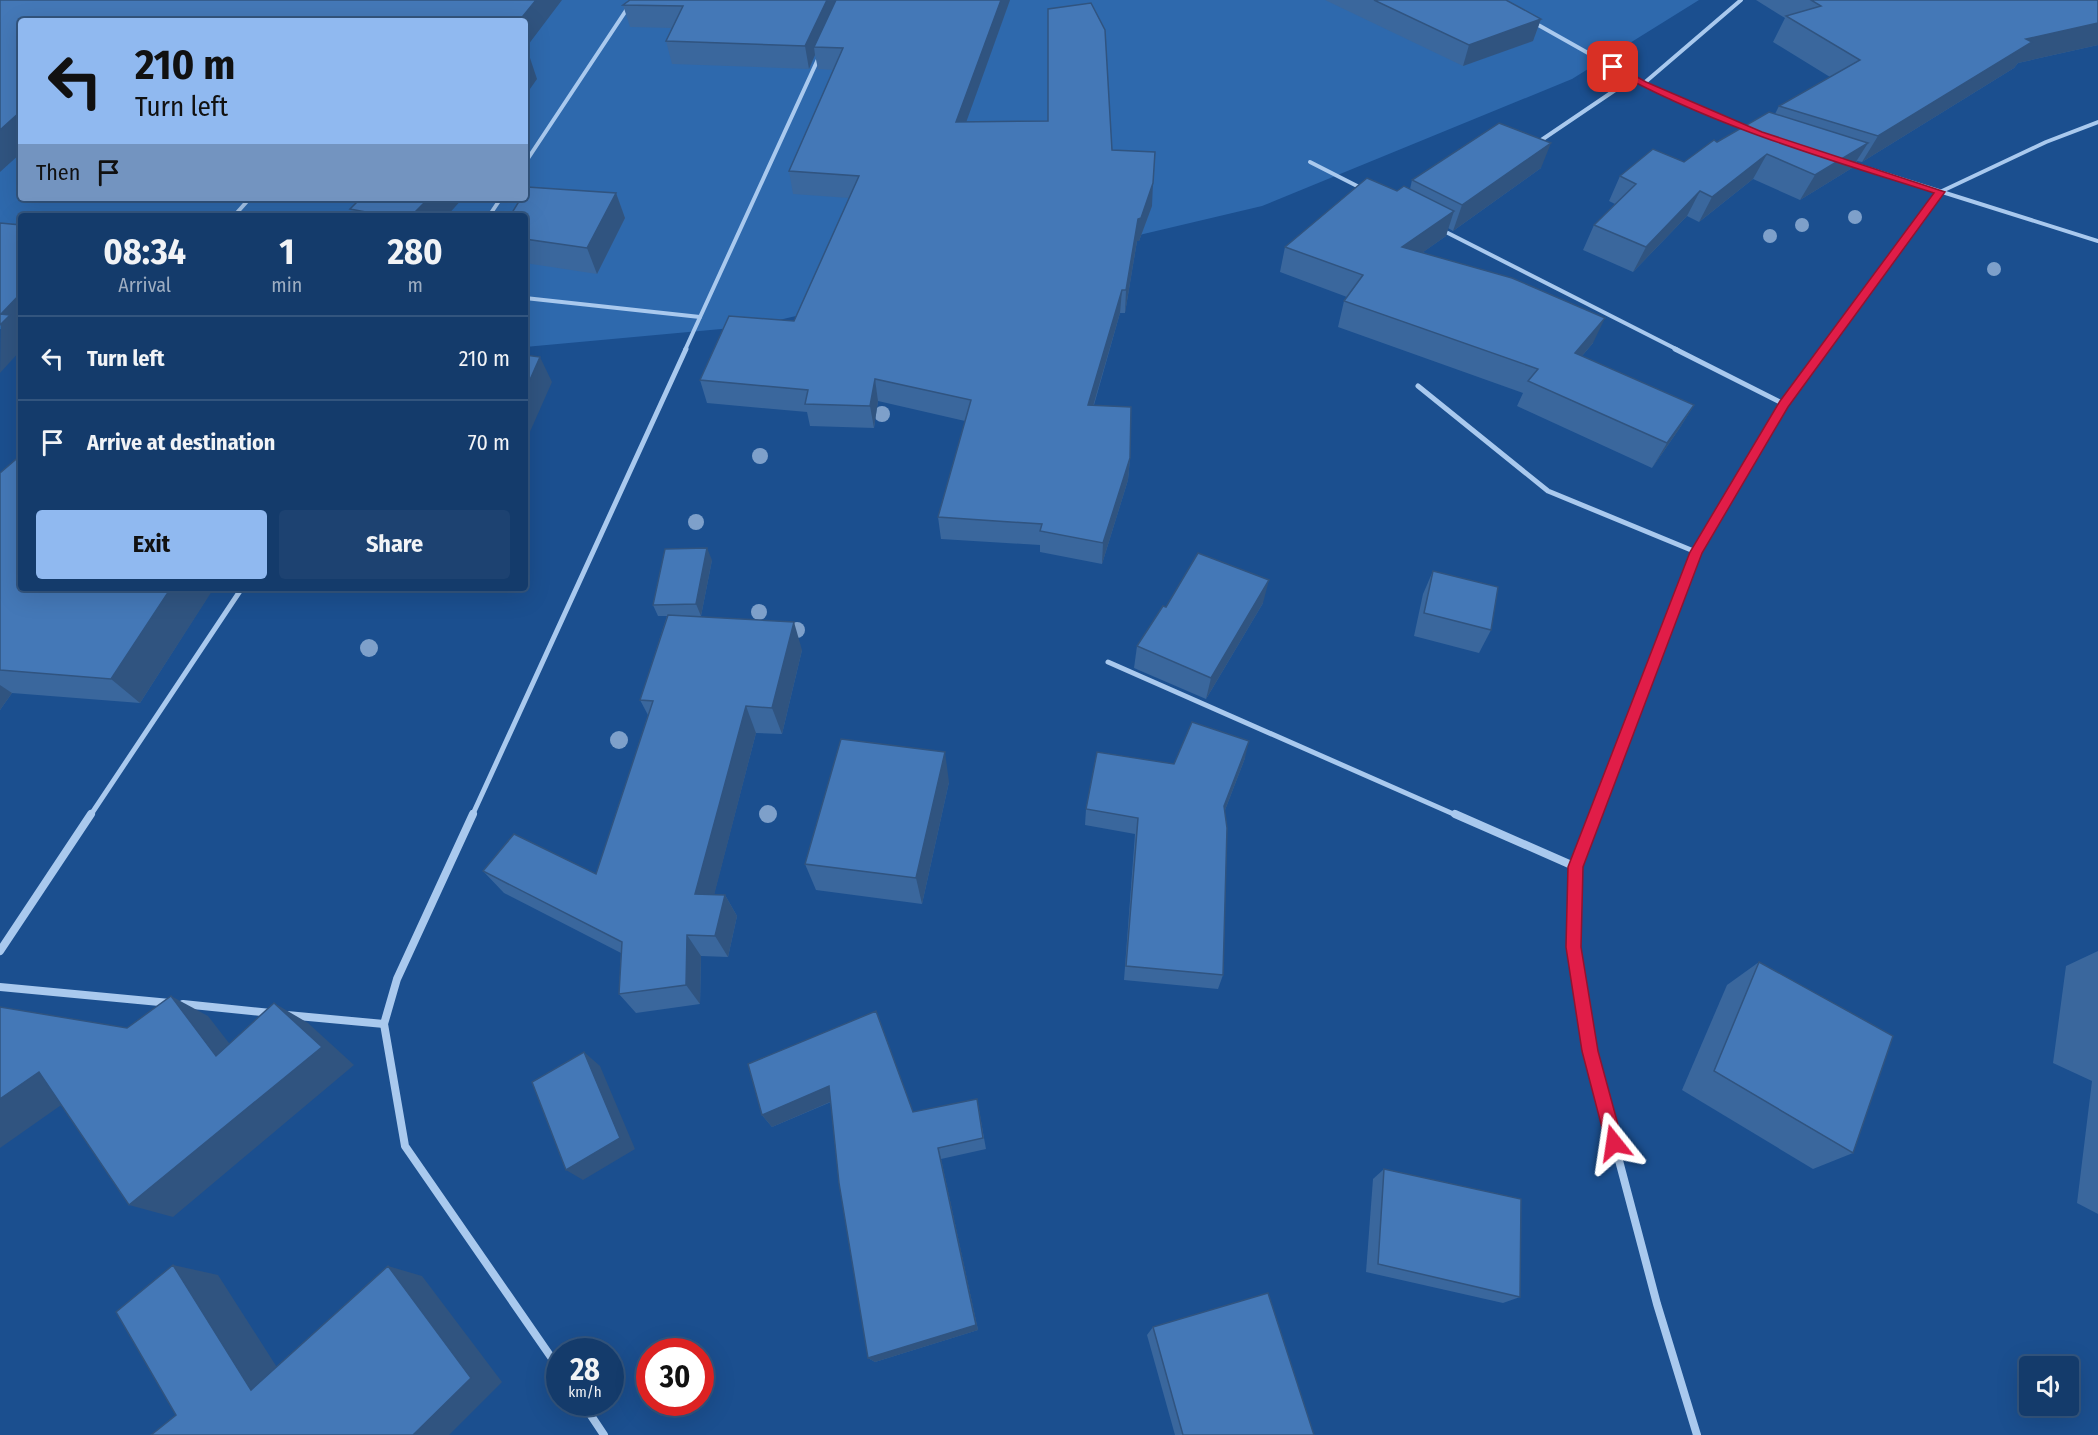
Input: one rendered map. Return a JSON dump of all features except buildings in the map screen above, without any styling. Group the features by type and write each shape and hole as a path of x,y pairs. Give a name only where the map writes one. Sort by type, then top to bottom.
{"street":[{"path":"528,158 633,0"},
{"path":"1643,84 1741,0"},
{"path":"1523,17 1643,84 1759,134"},
{"path":"546,1350 405,1146 384,1024 397,979 821,53"},
{"path":"1537,143 1634,78"},
{"path":"1697,1435 1656,1304 1590,1051 1574,947 1576,867 1696,552 1784,404 1940,192 2046,142 2098,122"},
{"path":"1838,160 2098,241"},
{"path":"1310,162 1374,195"},
{"path":"237,213 247,201"},
{"path":"1437,227 1784,404"},
{"path":"528,298 700,317"},
{"path":"1418,386 1548,491 1696,552"},
{"path":"0,951 240,591"},
{"path":"1108,662 1576,867"},
{"path":"0,987 384,1024"},
{"path":"591,1416 604,1435"}],"shaded area":[{"path":"0,0 1699,0 1572,79 1262,206 754,326 528,347 528,213 18,213 18,332 0,329 0,59 18,41 18,201 528,201 528,18 18,18"}],"route":[{"path":"1613,67 1643,84 1759,134 1940,192 1784,404 1696,552 1576,867 1574,947 1590,1051 1614,1143"}]}
